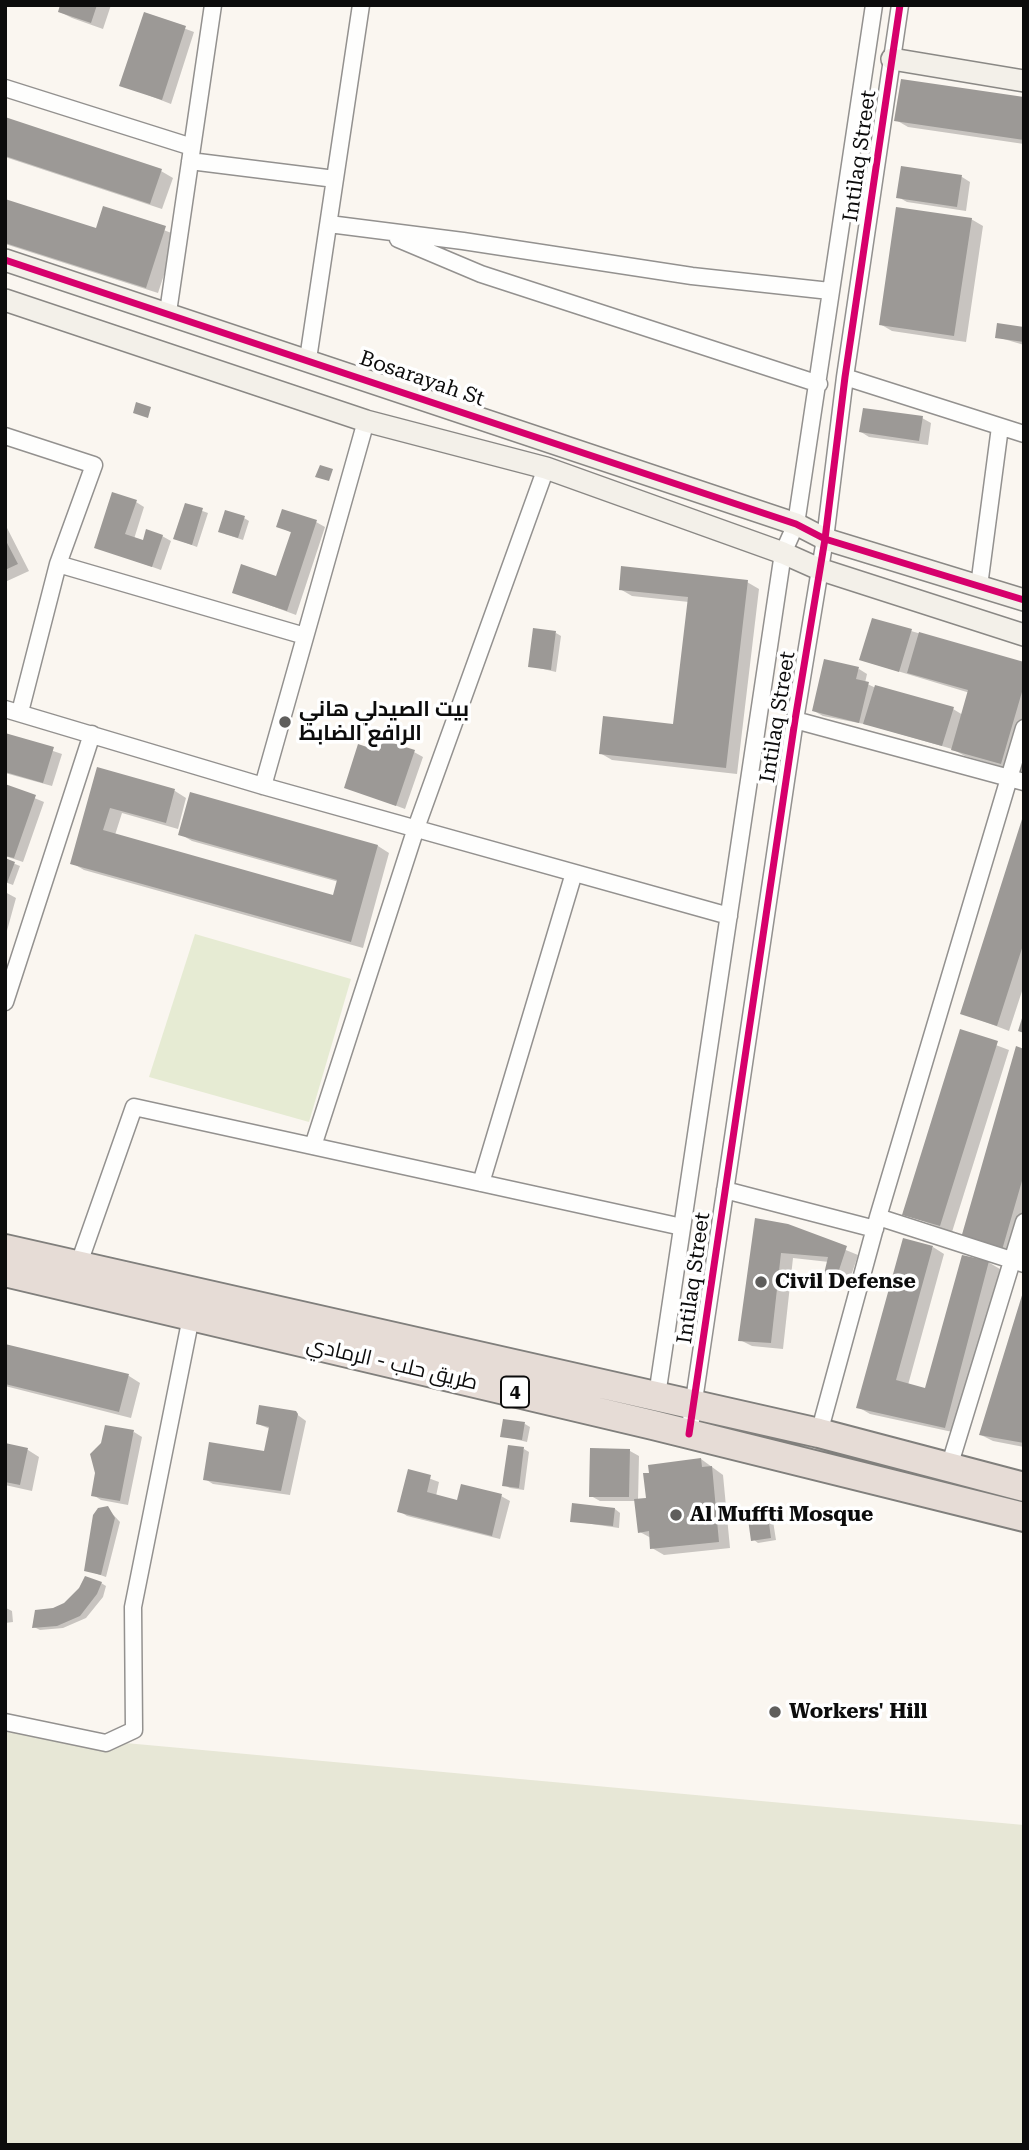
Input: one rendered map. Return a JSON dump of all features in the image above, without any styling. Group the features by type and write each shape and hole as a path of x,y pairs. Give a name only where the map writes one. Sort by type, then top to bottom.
{"highway":[{"name":"طريق حلب - الرمادي","path":"5,1249 691,1420 1024,1517"},
{"name":"طريق حلب - الرمادي","path":"5,1272 191,1317 655,1411"},
{"name":"طريق حلب - الرمادي","path":"691,1420 819,1433 1024,1488"}],"street":[{"path":"168,312 213,5"},
{"path":"309,359 361,5"},
{"name":"Intilaq Street","path":"655,1411 783,553 796,524 874,5"},
{"name":"Intilaq Street","path":"691,1420 794,720 825,539 845,377 900,5"},
{"path":"892,59 1024,81"},
{"path":"5,89 191,154 335,179"},
{"path":"328,224 477,243 692,276 830,291"},
{"path":"384,233 481,274 819,384"},
{"name":"Bosarayah St","path":"5,260 309,359 796,524 825,539 1024,600"},
{"path":"5,300 366,421 546,468 783,553 819,569 1024,635"},
{"path":"845,377 1024,435"},
{"path":"263,786 366,421"},
{"path":"979,586 1000,427"},
{"path":"5,436 94,465 58,564 12,710 263,786 729,916"},
{"path":"313,1146 415,828 546,468"},
{"path":"58,564 305,636"},
{"path":"794,720 1016,780"},
{"path":"819,1433 876,1223 1016,780 1024,728"},
{"path":"5,1002 92,734"},
{"path":"481,1182 574,873"},
{"path":"78,1266 134,1107 682,1227"},
{"path":"725,1190 876,1223 1018,1262"},
{"path":"949,1466 1018,1262 1024,1222"},
{"path":"5,1722 106,1743 134,1730 133,1607 191,1317"}],"green space":[{"path":"195,934 351,979 309,1122 149,1077"},
{"path":"5,1732 1024,1825 1024,2145 5,2145"}],"building":[{"path":"60,5 97,5 91,23 58,12"},
{"path":"144,12 186,26 162,100 119,86"},
{"path":"901,79 1024,97 1024,140 894,121"},
{"path":"5,117 162,169 150,204 5,156"},
{"path":"901,166 962,175 957,207 896,198"},
{"path":"5,199 96,228 103,206 166,226 146,288 5,243"},
{"path":"896,207 972,218 954,336 879,325"},
{"path":"997,323 1024,327 1024,342 995,338"},
{"path":"136,402 151,407 148,418 133,413"},
{"path":"863,408 923,416 919,441 859,432"},
{"path":"320,465 333,469 329,481 315,477"},
{"path":"112,492 137,500 125,534 143,540 146,529 163,535 152,567 94,548"},
{"path":"185,503 203,508 192,545 173,539"},
{"path":"282,509 317,520 287,611 232,593 241,564 276,576 291,532 276,527"},
{"path":"225,510 245,516 238,538 218,532"},
{"path":"5,539 18,564 5,570"},
{"path":"621,566 748,580 726,768 599,754 603,716 673,724 688,597 619,590"},
{"path":"872,618 912,629 899,672 859,660"},
{"path":"533,628 556,631 551,670 528,667"},
{"path":"919,632 1024,662 1024,685 1001,764 951,750 968,690 907,673"},
{"path":"824,659 859,667 856,679 869,682 859,723 812,711"},
{"path":"875,685 954,707 942,746 863,724"},
{"path":"5,733 54,747 43,783 5,772"},
{"path":"383,740 415,750 396,806 344,788 358,744 379,751"},
{"path":"97,767 175,789 166,823 110,808 103,830 333,895 337,880 178,835 190,792 378,845 351,942 70,864"},
{"path":"5,784 36,795 14,858 5,856"},
{"path":"1023,816 1024,942 997,1026 960,1014"},
{"path":"5,858 15,862 7,883 5,882"},
{"path":"1024,1015 1024,1033 1018,1031"},
{"path":"960,1029 998,1041 940,1226 902,1215"},
{"path":"1016,1046 1024,1049 1024,1174 1002,1250 961,1238"},
{"path":"755,1218 788,1224 847,1246 837,1276 824,1274 828,1257 781,1253 771,1343 738,1341"},
{"path":"903,1238 933,1246 896,1380 925,1388 962,1255 989,1261 945,1428 856,1408"},
{"path":"1024,1293 1024,1443 979,1435"},
{"path":"5,1344 129,1374 119,1412 5,1384"},
{"path":"259,1405 296,1411 298,1414 281,1491 203,1480 209,1442 264,1451 269,1427 256,1424"},
{"path":"503,1419 525,1422 522,1440 500,1437"},
{"path":"105,1425 134,1430 120,1501 91,1496 95,1473 90,1454 101,1443"},
{"path":"5,1443 28,1448 20,1485 5,1482"},
{"path":"508,1445 524,1447 519,1488 502,1486"},
{"path":"590,1448 630,1449 629,1497 589,1497"},
{"name":"Al Muffti Mosque","path":"701,1458 702,1467 712,1466 719,1542 650,1549 649,1531 638,1533 634,1499 646,1498 643,1473 649,1473 648,1465"},
{"path":"408,1469 431,1475 427,1492 457,1500 461,1484 502,1494 492,1536 397,1512"},
{"path":"572,1503 615,1508 613,1526 570,1522"},
{"path":"108,1506 115,1518 101,1575 84,1571 93,1515 98,1508"},
{"path":"768,1516 771,1538 751,1541 748,1519"},
{"path":"85,1576 102,1582 97,1594 80,1616 57,1626 32,1628 35,1610 53,1608 64,1603 79,1588"}],"cycle path":[{"path":"689,1434 795,720 825,539 845,377 900,5"},
{"path":"5,260 796,524 825,539 1024,600"}],"place":[{"name":"بيت الصيدلي هاني الرافع الضابط","path":"285,722"},
{"name":"Civil Defense","path":"761,1282"},
{"name":"Al Muffti Mosque","path":"676,1515"},
{"name":"Workers' Hill","path":"775,1712"}]}
